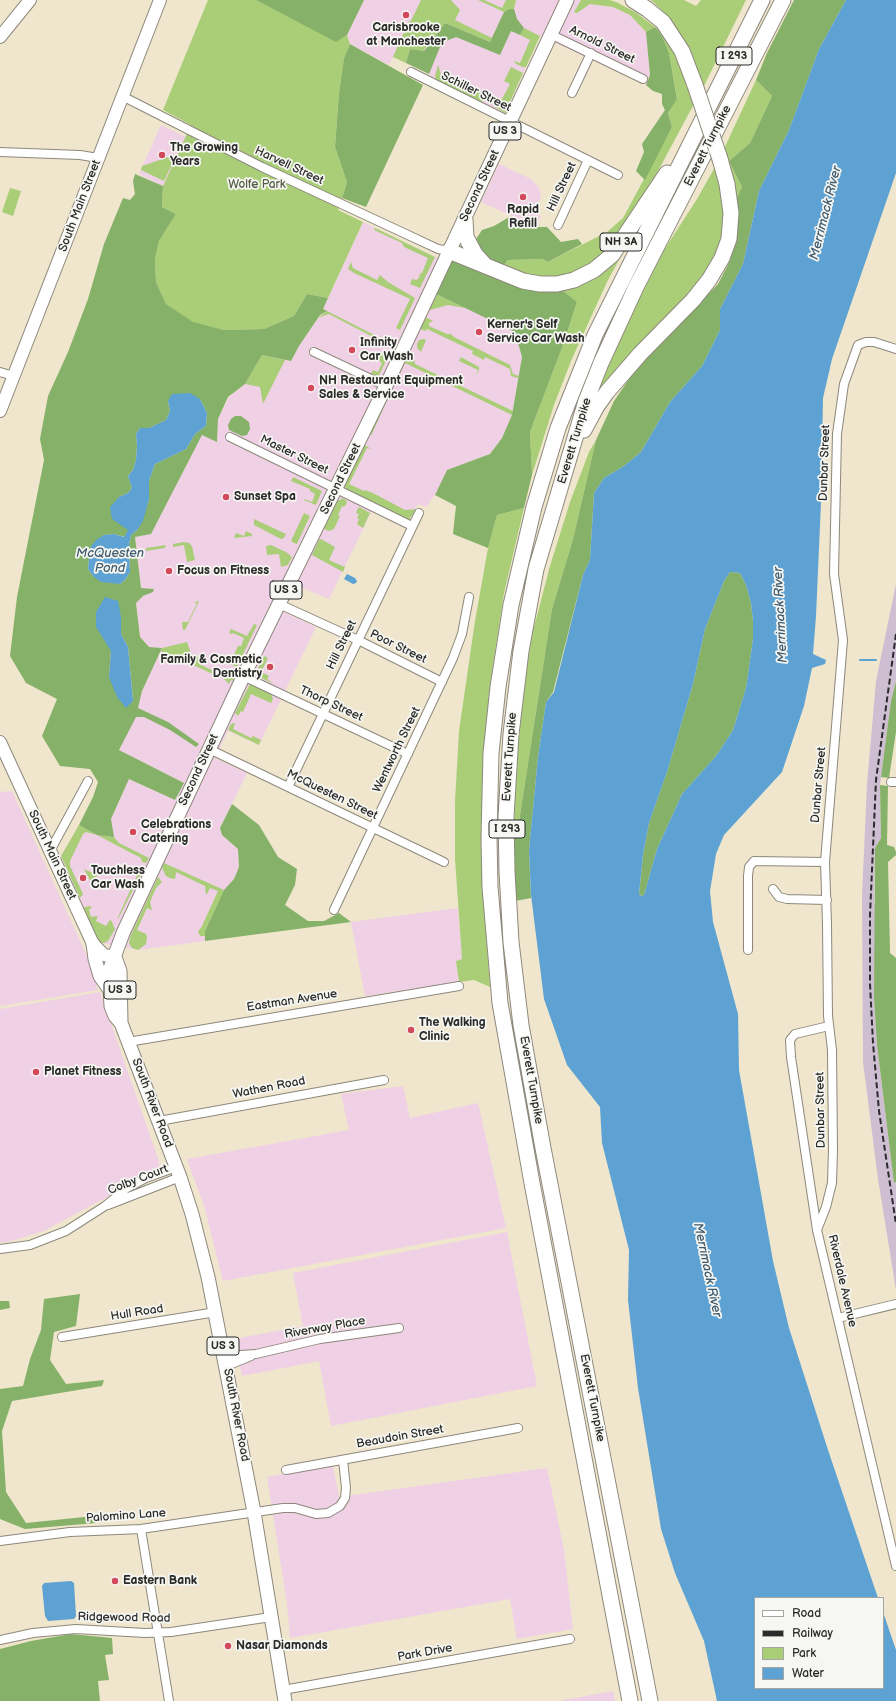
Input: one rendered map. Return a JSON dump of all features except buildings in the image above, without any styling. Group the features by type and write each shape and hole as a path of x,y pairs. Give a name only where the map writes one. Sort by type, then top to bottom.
{"highway":[{"path":"536,569 580,439 594,411 607,392 640,354 693,300 709,280 722,258 729,240 731,213 727,184 695,85 682,52 663,22 633,0"},
{"path":"737,50 758,0"},
{"name":"Everett Turnpike","path":"630,1701 532,1183 500,1003 490,887 490,780 494,720 505,640 522,556 543,475 558,428 596,335 762,0"},
{"name":"Everett Turnpike","path":"650,1701 543,1148 521,1025 511,942 507,859 508,775 521,651 536,569 586,401 601,363 643,273 783,0"},
{"name":"NH 3A","path":"484,265 523,281 540,284 557,284 574,280 594,270 612,255 633,226 707,112"},
{"path":"465,220 467,240 475,254 484,265"},
{"path":"449,251 484,265"}],"main road":[{"path":"0,36 30,0"},
{"name":"South Main Street","path":"0,411 160,0"},
{"name":"Second Street","path":"115,957 123,933 243,676 386,386 567,0"},
{"name":"South Main Street","path":"2,749 93,944 104,955 115,957"},
{"path":"93,944 95,959 100,976 109,989"},
{"name":"South River Road","path":"115,957 109,971 109,989 111,1006 115,1016 122,1023"},
{"name":"South River Road","path":"115,957 120,971 122,1023 178,1172 192,1214 216,1312 254,1512 284,1695"}],"street":[{"name":"Arnold Street","path":"550,34 643,79"},
{"path":"572,93 590,53"},
{"name":"Schiller Street","path":"411,72 618,174"},
{"name":"Harvell Street","path":"122,96 262,168 438,249 449,251"},
{"path":"0,152 80,155 98,158"},
{"name":"Hill Street","path":"558,225 588,160"},
{"name":"Dunbar Street","path":"817,1230 826,1207 833,1172 832,1050 829,1026 825,862 843,640 834,574 837,434 844,384 858,345 866,342 874,342 896,349"},
{"path":"314,352 386,386"},
{"path":"0,372 14,376"},
{"name":"Master Street","path":"230,437 412,526"},
{"name":"Hill Street","path":"288,787 318,727 322,713 419,513"},
{"name":"Wentworth Street","path":"334,910 442,682 459,642 469,597"},
{"name":"Poor Street","path":"279,604 358,640 442,682"},
{"name":"Thorp Street","path":"243,676 408,754"},
{"name":"McQuesten Street","path":"209,749 444,862"},
{"path":"50,851 88,782"},
{"path":"748,950 748,876 749,867 754,861 825,862"},
{"path":"773,889 779,897 787,899 827,900"},
{"name":"Eastman Avenue","path":"128,1042 459,986"},
{"name":"Riverdale Avenue","path":"829,1026 795,1034 790,1040 791,1057 817,1230 896,1566"},
{"name":"Wathen Road","path":"159,1121 384,1080"},
{"name":"Colby Court","path":"0,1249 30,1245 66,1231 105,1206 178,1172"},
{"path":"838,1318 896,1304"},
{"name":"Hull Road","path":"62,1337 216,1312"},
{"name":"Riverway Place","path":"226,1361 320,1339 400,1328"},
{"name":"Beaudoin Street","path":"286,1470 518,1428"},
{"name":"Palomino Lane","path":"0,1541 70,1532 141,1529 287,1507 318,1514 328,1513 335,1510 343,1502 346,1494 343,1460"},
{"path":"141,1529 169,1701"},
{"name":"Ridgewood Road","path":"0,1640 33,1633 76,1629 158,1633 271,1617"},
{"name":"Park Drive","path":"284,1695 570,1639"}],"shaded area":[{"path":"364,0 581,0 574,12 577,13 590,4 613,7 630,15 646,32 650,75 646,85 540,36 505,113 436,80 429,74 393,57 389,65 350,44 347,35"},
{"name":"The Growing Years","path":"161,125 186,137 163,186 139,174"},
{"path":"499,164 531,179 539,188 541,197 534,212 541,216 536,227 481,202"},
{"path":"363,222 435,257 452,261 436,294 516,332 522,357 512,415 502,438 490,454 447,470 435,495 426,507 418,504 409,520 375,504 329,599 296,585 284,612 316,627 259,745 228,731 215,758 247,773 220,828 222,835 238,849 239,867 234,879 224,890 205,931 205,941 138,950 100,943 82,909 80,898 61,856 79,825 97,835 111,819 129,779 175,800 180,781 119,750 135,717 142,691 162,648 149,647 140,637 136,603 143,596 153,592 153,589 141,589 135,537 151,534 202,435 217,441 218,419 229,397 245,384 262,355 291,361 299,346 320,315 326,311 323,309"},
{"path":"896,584 896,681 891,701 880,785 881,838 875,848 874,899 876,921 874,998 877,1045 894,1182 896,1183 896,1290 878,1179 863,1062 862,895 867,784 876,681"},
{"path":"12,791 86,954 98,990 0,1006 0,792"},
{"path":"458,908 462,959 456,961 459,982 365,996 351,922"},
{"path":"100,992 159,1161 159,1169 44,1231 0,1243 0,1009"},
{"path":"403,1086 410,1118 478,1103 506,1228 223,1281 205,1209 187,1159 349,1130 341,1094"},
{"path":"507,1232 537,1386 331,1426 319,1361 242,1376 234,1339 303,1326 293,1273"},
{"path":"333,1465 339,1497 547,1468 564,1550 573,1629 517,1639 510,1599 290,1638 287,1604 267,1477"},
{"path":"613,1691 615,1701 559,1701"}],"green space":[{"name":"Wolfe Park","path":"208,0 256,0 336,41 347,35 350,44 344,58 339,93 335,147 347,182 338,210 363,222 328,298 307,294 294,316 264,329 224,330 193,323 166,304 156,282 155,259 159,241 176,214 162,207 163,186 191,125 163,110"},
{"path":"256,0 364,0 347,35 336,42"},
{"path":"421,0 451,0 460,10 455,20 492,38 490,42 445,23 423,51 410,49 406,63 393,57 409,21 411,21"},
{"path":"478,0 484,0 502,8 506,0 516,0 514,9 509,9 504,12"},
{"path":"581,0 610,0 616,2 635,12 655,27 646,32 630,15 613,7 590,4 577,13 574,12"},
{"path":"651,0 684,0 696,6 701,0 746,0 703,88 679,33 664,12"},
{"path":"794,0 846,0 819,49 789,130 759,191 743,264 720,309 720,330 702,366 670,402 641,452 624,466 604,478 594,493 590,560 583,575 553,692 546,702 538,757 529,850 531,898 515,901 514,830 518,828 552,609 573,539 596,440 614,401 638,366 718,284 730,261 736,238 736,199 742,187 729,161 750,143 772,96 756,80 767,53"},
{"path":"509,9 514,9 517,19 524,28 520,35 511,31 500,55 456,37 446,41 440,47 429,74 406,63 410,49 424,51 445,23 490,42 504,12"},
{"path":"655,27 672,42 694,104 650,186 614,246 594,265 569,278 543,280 502,267 508,260 542,259 548,262 607,232 623,218 672,127 668,113 677,98 669,53"},
{"path":"655,27 662,37 669,53 677,99 668,113 672,127 645,180 636,171 644,152 642,144 665,110 662,104 662,94 653,91 646,85 650,75 646,32"},
{"path":"524,28 540,36 526,67 516,64 514,61 520,63 530,40 520,35"},
{"path":"350,44 423,85 366,207 342,198 347,182 335,147 339,93 344,58"},
{"path":"438,65 442,78 472,92 485,93 487,95 486,99 482,102 436,80 435,76"},
{"path":"511,67 523,73 505,113 495,107 494,104 497,97 502,99 510,84 504,81"},
{"path":"756,80 772,96 750,143 729,161 742,187 736,199 723,151"},
{"path":"177,154 164,181 141,170 142,166"},
{"path":"715,167 722,190 724,218 719,246 706,276 604,387 600,385 623,331 664,250 697,199"},
{"path":"135,174 163,186 162,207 176,214 159,241 155,259 156,282 166,304 193,322 224,330 264,329 294,316 307,294 328,298 323,309 327,311 320,315 299,346 291,361 262,355 245,384 228,397 218,419 217,442 202,435 151,534 135,537 141,588 154,589 153,592 143,596 136,603 140,637 149,647 162,648 142,691 138,708 168,722 199,744 196,747 170,730 144,717 136,717 119,750 184,783 175,800 129,779 111,819 114,837 97,835 79,825 93,797 98,782 90,769 60,766 42,736 57,699 26,683 10,656 17,597 44,460 40,439 48,396 68,352 88,299 104,244 123,198 130,200 135,194 133,181","holes":["200,399 207,413 206,426 195,434 186,449 155,464 149,481 149,499 137,530 131,535 129,544 130,572 125,580 120,584 93,576 88,569 90,548 104,535 114,534 125,537 129,530 119,497 128,493 132,488 128,476 133,470 136,460 136,434 140,428 149,428 166,420 170,411 168,401","121,617 121,634 128,647 133,700 109,677 111,651"]},
{"path":"10,188 21,191 13,216 2,212"},
{"path":"511,216 536,227 547,227 561,242 578,239 582,244 548,262 542,259 508,260 502,267 482,255 474,242 482,230 494,226"},
{"path":"375,228 435,257 420,288 410,284 412,279 418,279 419,274 422,273 428,258 404,247 402,243 374,230"},
{"path":"627,245 607,282 571,361 554,405 532,475 530,432 563,345 577,302 562,290"},
{"path":"452,261 521,287 562,290 577,302 563,345 530,432 532,475 524,508 497,515 488,548 453,534 456,506 435,495 447,470 490,454 502,438 512,415 522,357 515,332 436,294"},
{"path":"351,262 353,268 377,280 380,275 388,282 415,298 400,330 396,328 410,299 354,273 348,269"},
{"path":"436,294 465,308 448,305 430,310 429,309"},
{"path":"327,311 388,342 390,340 394,342 392,347 329,314 318,318"},
{"path":"424,316 433,321 429,323 429,326 447,334 451,334 454,337 510,365 513,374 519,376 518,378 511,376 510,369 485,357 484,360 472,354 473,351 427,329 425,331 418,328"},
{"path":"419,340 426,340 421,352 417,348 417,344"},
{"path":"382,352 389,355 378,377 371,373 373,370 378,372 382,363 378,360"},
{"path":"406,354 414,357 415,364 513,411 512,415 405,363 394,386 392,385"},
{"path":"262,355 285,360 263,404 260,387 245,384"},
{"path":"461,357 479,367 479,370 476,376 478,370 459,361"},
{"path":"387,395 389,396 371,436 370,432"},
{"path":"235,416 241,416 249,422 250,429 247,435 242,436 229,430 228,425 231,419"},
{"path":"596,440 573,539 552,609 518,828 514,830 516,770 524,684 533,631 550,566 570,502 589,452"},
{"path":"365,445 371,449 367,448 349,484 364,491 373,493 405,510 416,509 409,520 347,490 344,486"},
{"path":"293,477 322,491 316,505 304,500 312,502 315,494 310,491 310,489 291,481"},
{"path":"341,498 346,500 347,503 344,507 342,506 338,515 340,516 334,529 329,531 326,530 324,528 338,500 341,500"},
{"path":"359,507 370,513 363,528 357,524 359,514 356,513"},
{"path":"524,508 504,593 489,692 482,813 484,907 490,987 474,980 459,982 456,961 462,959 455,859 455,801 459,731 475,621 488,548 497,515"},
{"path":"304,513 310,516 297,544 291,541"},
{"path":"254,519 286,534 284,538 281,539 254,525"},
{"path":"246,531 252,534 252,536 234,538 236,533 244,536"},
{"path":"321,539 335,547 329,560 345,567 343,572 312,555 319,540"},
{"path":"184,542 189,543 192,546 195,560 187,562 184,545 173,547 173,544"},
{"path":"166,545 165,548 146,551 146,548"},
{"path":"271,545 286,552 292,557 288,565 281,567 279,554 267,555 266,546"},
{"path":"730,572 740,573 746,585 751,603 753,639 746,688 733,730 716,756 682,794 657,849 644,895 641,896 639,894 643,855 649,823 667,772 693,684 705,629 724,581"},
{"path":"199,601 185,630 183,630 182,622 188,622 197,603 194,602"},
{"path":"254,624 257,625 237,667 230,664 226,657 232,659 238,646 241,646 244,638 233,633 229,633 231,629 247,636"},
{"path":"187,642 191,654 200,658 199,664 229,678 230,672 234,677 234,681 231,680 229,684 224,679 161,652 162,648"},
{"path":"264,656 268,658 261,672 269,676 267,679 274,684 255,675"},
{"path":"896,681 896,732 889,778 881,777 891,701"},
{"path":"250,684 271,694 273,699 271,703 251,694 243,712 241,711 238,716 235,713"},
{"path":"234,723 233,729 251,738 253,736 261,740 259,745 228,730 231,724"},
{"path":"880,785 888,786 887,845 894,847 896,852 896,855 888,862 890,953 896,958 896,1182 894,1183 877,1045 874,998 875,848 881,838"},
{"path":"232,804 259,825 278,857 297,869 295,885 285,905 308,921 324,921 339,913 351,922 205,941 205,931 224,890 234,879 239,867 238,849 222,835 220,828"},
{"path":"79,825 97,835 86,832 83,834 70,861 70,866 83,894 80,898 61,856"},
{"path":"97,835 114,837 119,843 149,858 146,863 142,862 141,858"},
{"path":"164,863 224,890 205,931 205,936 200,936 198,931 201,928 218,891 210,888 206,894 205,886 176,872 175,879 166,876 162,868"},
{"path":"84,869 97,875 95,880 91,882"},
{"path":"138,873 141,874 118,919 118,917"},
{"path":"158,877 162,882 156,888 150,902 152,910 147,908 137,930 146,934 147,937 146,944 138,950 132,948 129,943 130,937"},
{"path":"90,906 92,908 89,909 91,917 98,916 96,921 106,926 111,920 115,929 108,941 104,943 100,943 95,938 82,909"},
{"path":"80,1294 76,1326 54,1332 50,1360 66,1384 104,1380 102,1386 12,1401 2,1431 6,1492 26,1523 94,1516 96,1523 25,1529 0,1519 0,1389 23,1386 30,1359 41,1330 44,1299"},
{"path":"0,1301 9,1301 10,1308 0,1310"},
{"path":"71,1634 112,1638 113,1654 105,1655 109,1680 98,1681 100,1701 0,1701 0,1649 31,1641"}],"water":[{"name":"Merrimack River","path":"846,0 896,0 896,173 832,359 823,398 821,502 813,654 826,660 825,664 812,668 804,706 782,772 724,835 716,854 710,891 713,922 738,1014 739,1070 773,1261 789,1328 878,1597 754,1597 754,1689 884,1689 884,1615 896,1650 896,1701 717,1701 704,1641 675,1573 661,1529 638,1388 628,1300 629,1250 602,1143 600,1107 567,1065 544,999 531,895 529,850 538,757 546,702 554,692 583,575 590,560 594,493 604,478 624,466 641,452 670,402 702,366 720,330 720,309 743,264 759,191 789,130 819,49","holes":["730,572 740,573 746,585 751,603 753,639 746,688 733,730 716,756 682,794 657,849 644,895 641,896 639,894 643,855 649,823 667,772 693,684 705,629 724,581"]},
{"name":"McQuesten Pond","path":"190,393 200,399 207,413 206,426 195,434 186,449 155,464 149,481 149,499 143,521 137,530 131,535 129,544 130,572 125,580 120,584 101,582 93,576 88,569 90,548 96,540 104,535 114,534 124,537 128,530 112,519 110,507 119,497 128,493 132,488 128,476 133,470 136,460 136,434 140,428 149,428 166,420 170,411 168,401 172,394"},
{"path":"347,574 355,578 357,581 356,583 353,584 344,579"},
{"path":"105,597 118,601 121,617 121,634 128,647 133,701 126,708 117,697 109,677 111,651 96,627 96,612"},
{"path":"71,1581 74,1583 76,1616 74,1619 48,1621 45,1616 42,1586 44,1583"}],"waterway":[{"path":"860,660 876,660"}],"railway":[{"path":"896,634 876,780 870,915 870,984 873,1043 879,1111 896,1224"}],"place":[{"name":"Carisbrooke at Manchester","path":"406,15"},
{"name":"The Growing Years","path":"162,155"},
{"name":"Rapid Refill","path":"523,197"},
{"name":"Kerner's Self Service Car Wash","path":"479,332"},
{"name":"Infinity Car Wash","path":"352,350"},
{"name":"NH Restaurant Equipment Sales & Service","path":"311,388"},
{"name":"Sunset Spa","path":"226,497"},
{"name":"Focus on Fitness","path":"169,571"},
{"name":"Family & Cosmetic Dentistry","path":"270,667"},
{"name":"Celebrations Catering","path":"133,832"},
{"name":"Touchless Car Wash","path":"83,878"},
{"name":"The Walking Clinic","path":"411,1030"},
{"name":"Planet Fitness","path":"36,1072"},
{"name":"Eastern Bank","path":"115,1581"},
{"name":"Nasar Diamonds","path":"228,1646"}]}
